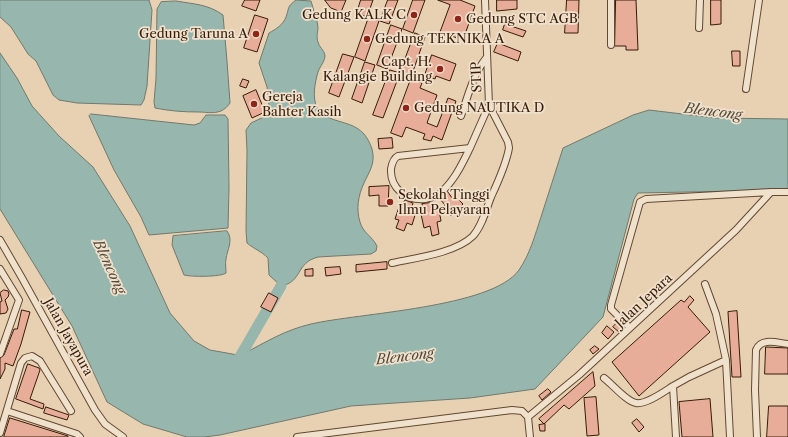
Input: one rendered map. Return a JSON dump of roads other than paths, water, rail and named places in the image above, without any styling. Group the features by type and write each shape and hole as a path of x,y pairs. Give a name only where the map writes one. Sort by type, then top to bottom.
{"lane":[{"name":"STIP","path":"470,148 398,156 395,158 391,167 391,176 394,184 397,189 410,198 423,199 438,195 456,175 470,148 489,105 485,0"},
{"path":"611,0 611,45"},
{"path":"699,28 700,0"},
{"path":"746,89 759,0"},
{"path":"461,116 476,75 487,57"},
{"path":"392,263 445,251 458,246 473,236 478,229 496,187 509,148 508,142 489,105"},
{"name":"Jalan Jepara","path":"528,417 579,375 736,230 771,192"},
{"path":"630,328 611,309 611,306 640,202 646,199 788,192"},
{"name":"Jalan Jayapura","path":"0,240 98,415 108,428 123,437"},
{"path":"0,269 19,300 0,354"},
{"path":"705,284 716,314 726,360 730,437"},
{"path":"757,437 755,390 757,346 763,342 788,344"},
{"path":"0,433 21,363 25,358 30,356 40,361 71,411"},
{"path":"604,378 631,401 636,403 648,401 689,377 726,360"},
{"path":"673,386 676,437"},
{"path":"297,437 512,410 522,411 528,417 530,437"},
{"path":"7,411 77,434 80,437"}],"water":[{"path":"0,0 149,0 152,10 147,86 144,100 141,105 77,103 59,100 53,95 36,61 28,54 11,27 0,17"},
{"path":"296,0 311,1 318,27 317,40 325,55 318,72 315,85 314,95 317,107 323,114 330,118 353,126 361,131 367,138 372,149 373,163 360,193 358,212 361,226 377,246 376,251 371,254 318,257 306,264 293,281 281,286 269,275 268,258 247,243 246,130 251,123 268,115 269,105 267,87 259,63 269,33 281,25 286,17 289,6"},
{"path":"176,1 206,7 223,15 230,103 221,111 212,113 187,112 155,108 157,9 161,2"},
{"name":"Blencong","path":"0,53 17,78 32,106 59,136 93,167 130,226 170,313 194,341 210,350 238,355 243,354 284,333 311,324 454,301 482,293 504,283 519,270 529,251 537,231 563,148 633,115 649,110 716,118 788,119 788,190 638,193 634,199 603,317 535,389 470,398 351,406 220,435 187,437 143,424 107,402 72,326 0,209"},
{"path":"91,114 194,125 200,123 206,115 225,115 228,119 228,228 149,235 141,217 114,170 89,116"},
{"path":"227,231 230,241 226,261 226,273 206,276 184,275 172,245 173,236"}],"waterway":[{"path":"234,367 281,286"}],"place":[{"name":"Gedung KALK C","path":"414,15"},
{"name":"Gedung STC AGB","path":"458,19"},
{"name":"Gedung Taruna A","path":"256,34"},
{"name":"Gedung TEKNIKA A","path":"367,39"},
{"name":"Capt. H. Kalangie Building","path":"440,69"},
{"name":"Gereja Bahter Kasih","path":"254,104"},
{"name":"Gedung NAUTIKA D","path":"406,108"},
{"name":"Sekolah Tinggi Ilmu Pelayaran","path":"390,202"}]}
